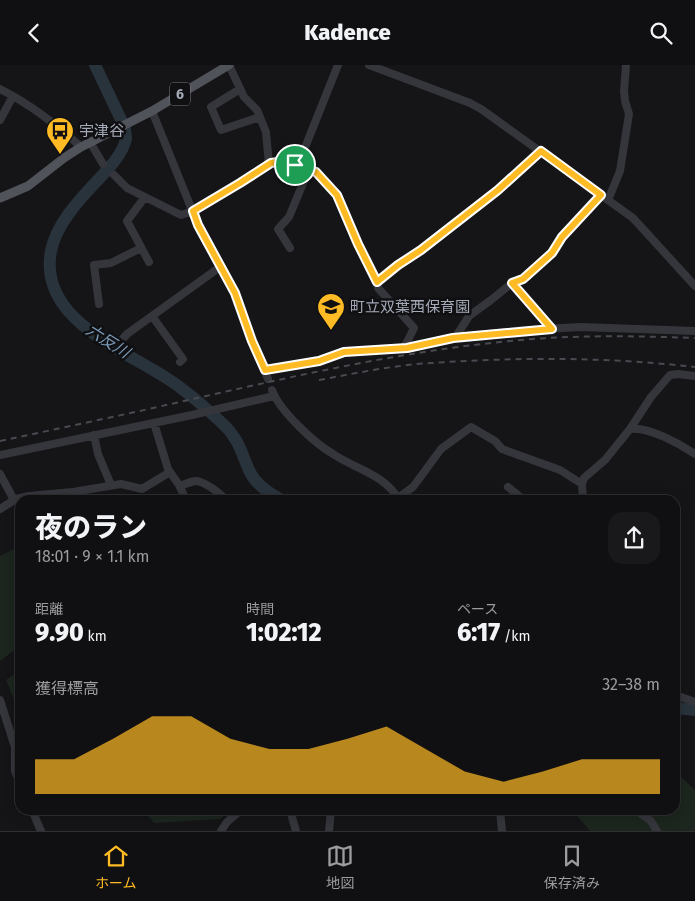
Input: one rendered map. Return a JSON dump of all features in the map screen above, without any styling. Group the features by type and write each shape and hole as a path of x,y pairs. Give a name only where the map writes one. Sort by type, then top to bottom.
{"main road":[{"name":"6","path":"0,198 28,186 81,147 152,111 229,65"}],"street":[{"path":"229,65 244,97 257,110 266,132 269,165"},
{"path":"295,165 306,145 338,65"},
{"path":"369,65 470,103 481,109 633,218 693,280"},
{"path":"455,338 469,316 512,283 523,279 552,253 562,237 604,197 620,171 629,115 624,96 626,65"},
{"path":"0,89 36,109 81,147"},
{"path":"240,89 210,107 222,130 260,117"},
{"path":"0,120 13,96"},
{"path":"152,111 193,211 235,293 268,379"},
{"path":"90,142 103,164"},
{"path":"377,282 498,190 541,151"},
{"path":"114,175 128,188 181,215 193,211 278,161 316,172 337,195 377,282 378,288 414,327 404,348"},
{"path":"290,248 278,229 289,217 309,169"},
{"path":"145,197 126,221 150,262"},
{"path":"99,305 94,265 111,263 141,248"},
{"path":"120,342 127,334 220,267"},
{"path":"512,283 552,329"},
{"path":"152,316 183,359 180,363"},
{"path":"265,370 319,361 344,352 404,348 455,338 552,329 582,327 695,331"},
{"path":"583,495 582,483 584,478 605,460 630,429 651,397 670,375 695,376"},
{"path":"0,455 219,409 273,393 277,401 310,438 333,455 376,476 395,495"},
{"path":"154,423 170,472 184,495"},
{"path":"403,495 413,487 441,449 471,427 495,441 502,449 560,470 582,483"},
{"path":"630,429 636,428 675,442 695,454"},
{"path":"94,435 98,454 111,485"},
{"path":"40,495 122,484 142,489 170,472"},
{"path":"0,474 14,500 0,509"},
{"path":"180,486 201,481 222,495"},
{"path":"508,487 518,495"},
{"path":"680,697 695,702"},
{"path":"0,699 14,747 15,771"},
{"path":"34,815 41,831"},
{"path":"221,831 235,815"},
{"path":"291,815 296,831"},
{"path":"329,831 331,815"},
{"path":"500,815 502,831"},
{"path":"642,815 650,821 657,831"}],"shaded area":[{"path":"15,548 15,650 0,661 0,556"},
{"path":"15,674 15,702 6,680"},
{"path":"680,776 695,790 695,831 590,831 576,815 680,815"},
{"path":"147,815 225,815 220,819 154,823"}],"waterway":[{"name":"六反川","path":"95,65 125,128 126,139 118,157 75,205 54,241 51,251 50,275 58,296 71,314 88,330 168,379 210,412 233,435 249,470 258,484 274,495"},
{"name":"六反川","path":"680,708 695,710"}],"railway":[{"path":"0,441 314,372 445,349 489,343 553,338 614,336 695,338"},
{"path":"319,380 404,366 498,360 564,359 629,361 695,367"}],"place":[{"name":"宇津谷","path":"60,155"},
{"name":"町立双葉西保育園","path":"331,331"}],"route":[{"path":"541,151 601,195 562,237 552,253 523,279 512,283 552,329 524,330 453,338 407,348 344,352 319,361 265,370 252,341 235,293 198,225 193,211 271,163 285,161 295,165 316,172 337,195 377,282 467,215 541,151"}]}
